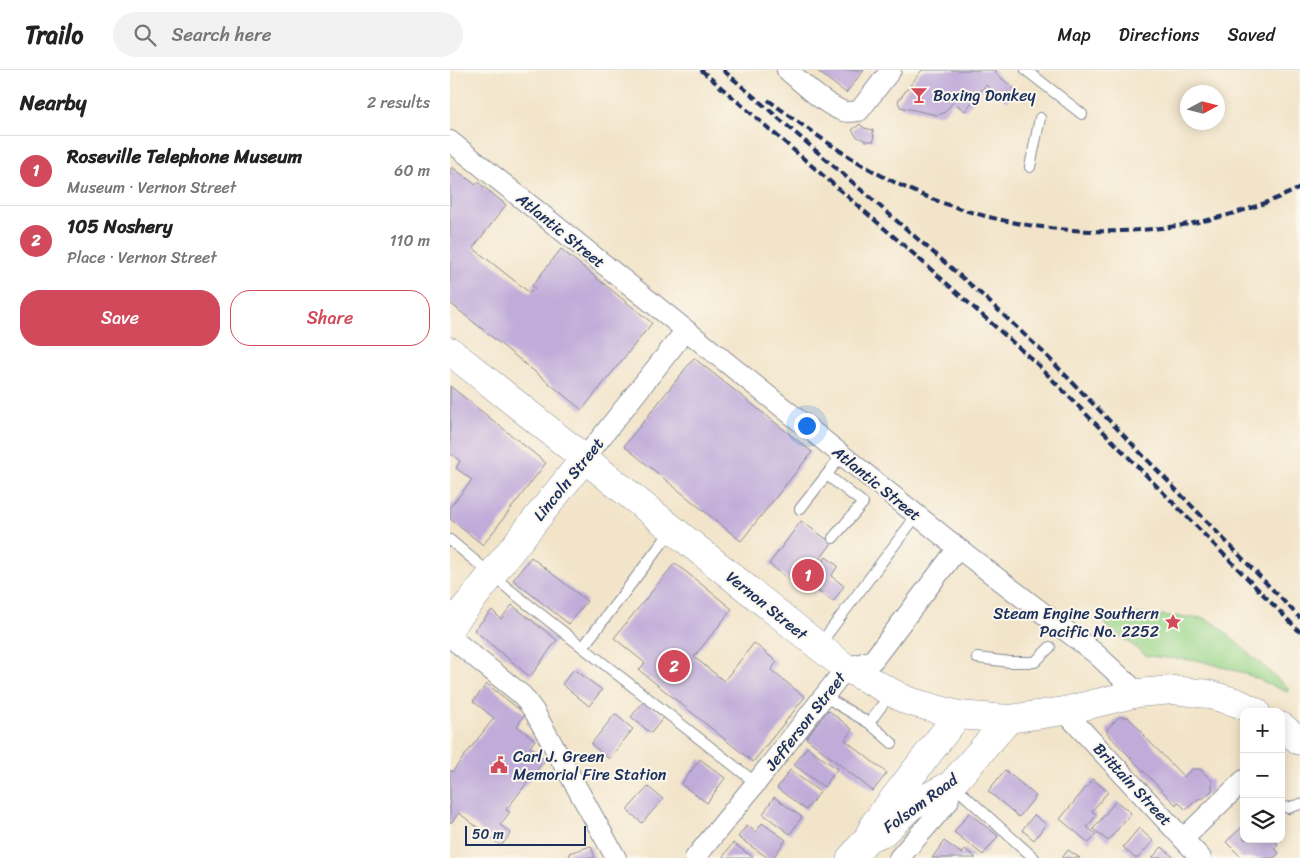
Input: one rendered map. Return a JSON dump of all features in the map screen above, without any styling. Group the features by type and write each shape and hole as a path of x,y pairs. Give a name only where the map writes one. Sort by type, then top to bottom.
{"main road":[{"name":"Vernon Street","path":"450,350 846,668 908,701 958,715 1009,719 1064,711 1138,693"},
{"name":"Lincoln Street","path":"450,627 584,459"},
{"path":"1138,693 1173,690 1208,694 1248,708"},
{"name":"Folsom Road","path":"859,848 875,823 958,715"},
{"name":"Folsom Road","path":"859,848 884,832 911,806 952,784 1009,719"}],"street":[{"path":"787,70 829,104 841,111 850,113 859,112 891,70"},
{"name":"Atlantic Street","path":"450,141 917,516 1096,653 1138,693"},
{"name":"Lincoln Street","path":"584,459 686,330"},
{"name":"Jefferson Street","path":"695,858 846,668 873,660 958,548"},
{"path":"450,637 522,695 534,711 616,858"},
{"name":"Brittain Street","path":"1064,711 1201,858"},
{"path":"899,858 948,802 952,784"},
{"path":"1184,839 1240,784"}],"lane":[{"path":"1026,70 1082,114"},
{"path":"1030,167 1040,118"},
{"path":"800,508 842,455"},
{"path":"827,475 863,503 833,538"},
{"path":"818,646 917,516"},
{"path":"583,647 673,530"},
{"path":"450,540 756,783"},
{"path":"977,658 1010,662 1035,662 1050,647"},
{"path":"869,723 891,692"},
{"path":"824,696 869,723 892,743"},
{"path":"952,784 1034,858"},
{"path":"1285,807 1300,804"}],"green space":[{"path":"1142,614 1204,618 1217,625 1290,690 1287,692 1244,673 1201,661 1147,656 1104,624 1112,618"}],"building":[{"path":"816,70 864,70 846,93"},
{"path":"922,70 997,70 995,73 1016,90 1007,102 986,85 965,111 953,102 944,113 937,115 900,107 898,101"},
{"path":"860,124 864,128 873,130 874,141 866,141 856,136 852,130"},
{"path":"452,167 476,185 478,182 506,205 473,248 530,293 535,288 532,286 561,249 652,323 582,410 450,303 450,170"},
{"path":"694,358 812,452 741,541 624,446"},
{"path":"450,386 546,463 483,545 450,519 450,507 472,480 456,468 460,461 450,453"},
{"path":"801,521 832,543 799,587 769,564"},
{"path":"531,557 587,601 569,624 513,580"},
{"path":"826,557 838,566 831,576 844,586 833,602 807,583"},
{"path":"675,563 732,609 694,657 724,681 754,643 777,662 771,670 805,697 753,762 639,670 645,663 614,638"},
{"path":"512,605 557,640 530,677 474,630 492,610 501,619"},
{"path":"574,669 602,690 589,706 562,684"},
{"name":"Carl J. Green Memorial Fire Station","path":"487,684 525,714 517,726 535,740 530,747 545,760 506,810 510,812 500,825 511,833 501,846 459,813 450,822 450,770 452,772 494,718 473,701"},
{"path":"644,701 664,717 651,733 631,717"},
{"path":"828,710 852,729 845,740 887,773 873,791 806,738"},
{"path":"615,714 633,729 609,759 591,744"},
{"path":"1119,717 1128,717 1184,777 1192,769 1200,769 1212,781 1212,790 1186,810 1178,802 1176,805 1107,733 1107,729"},
{"path":"807,747 837,769 824,787 794,765"},
{"path":"700,759 725,778 707,803 681,784"},
{"path":"790,770 820,792 806,810 777,788"},
{"path":"1005,770 1036,796 1019,817 988,791"},
{"path":"1093,779 1108,792 1092,811 1097,815 1087,827 1096,834 1089,843 1060,819"},
{"path":"648,787 663,799 642,823 627,810"},
{"path":"774,797 802,817 790,834 763,814"},
{"path":"1116,801 1131,813 1108,841 1093,829"},
{"path":"969,813 998,836 983,855 954,832"},
{"path":"1034,815 1046,824 1034,840 1022,830"},
{"path":"762,823 786,840 773,858 768,858 738,837 747,825 756,832"},
{"path":"1139,828 1153,841 1138,858 1135,858 1123,847"},
{"path":"1240,829 1240,843 1277,843 1274,848 1279,853 1274,858 1242,858 1226,842"},
{"path":"944,841 962,854 965,849 976,858 932,858"},
{"path":"733,843 754,858 722,858"},
{"path":"591,846 595,858 571,858 569,853"},
{"path":"1162,847 1174,858 1152,858"},
{"path":"1068,850 1080,858 1062,858"}],"railway":[{"path":"701,70 907,248 1036,363 1300,632"},
{"path":"723,70 980,293 1045,354 1300,618"},
{"path":"768,100 842,152 888,179 937,201 987,217 1040,227 1093,231 1146,230 1199,222 1250,208 1300,188"}],"place":[{"name":"Boxing Donkey","path":"919,95"},
{"name":"Roseville Telephone Museum","path":"808,575"},
{"name":"Steam Engine Southern Pacific No. 2252","path":"1173,622"},
{"name":"105 Noshery","path":"674,666"},
{"name":"Carl J. Green Memorial Fire Station","path":"499,765"}]}
